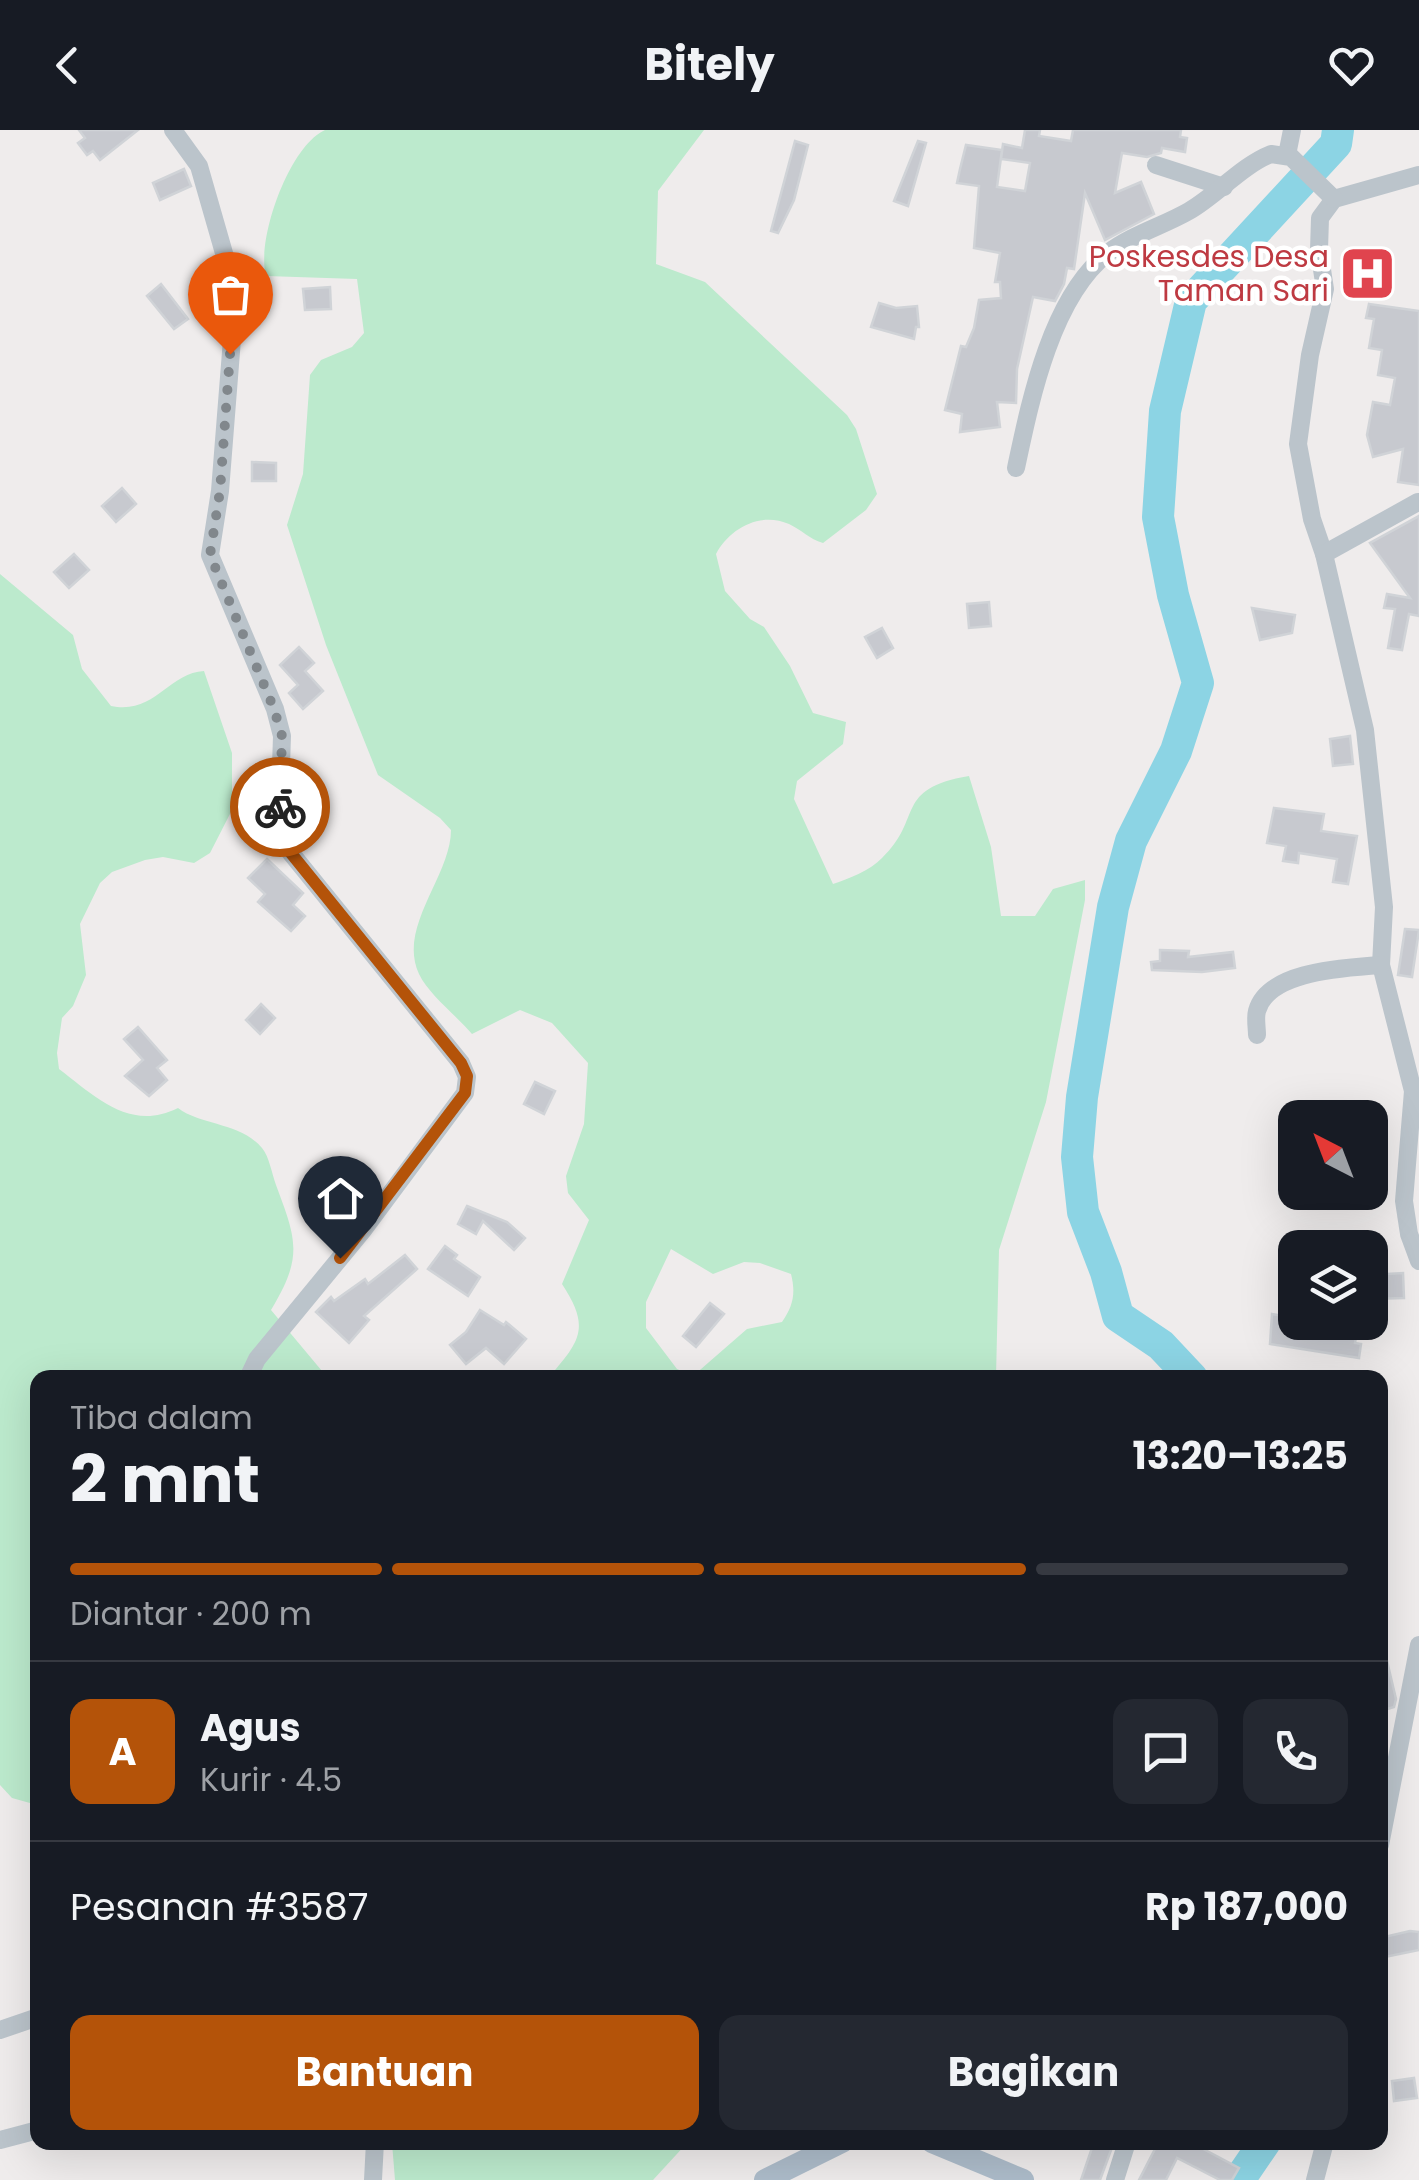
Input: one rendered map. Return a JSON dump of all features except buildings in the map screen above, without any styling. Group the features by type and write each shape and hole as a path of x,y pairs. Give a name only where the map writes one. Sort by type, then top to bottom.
{"main road":[{"path":"764,2180 826,2150"},
{"path":"951,2150 1023,2180"}],"street":[{"path":"173,130 198,166 232,281 234,314 220,491 210,555 282,736 279,832 286,847 461,1063 467,1076 465,1093 426,1148 252,1370"},
{"path":"1292,130 1292,159"},
{"path":"1016,468 1034,383 1066,308 1093,268 1115,248 1189,211 1266,156 1292,159 1329,194"},
{"path":"1156,166 1224,187"},
{"path":"1329,194 1419,175"},
{"path":"1329,194 1320,218 1318,250 1325,289 1310,355 1298,444 1312,519 1354,677 1370,768 1384,907 1381,965 1413,1091 1404,1201 1419,1261"},
{"path":"1324,554 1418,502"},
{"path":"1257,1035 1256,1012 1266,994 1281,985 1319,972 1381,965"},
{"path":"1388,1804 1419,1645"},
{"path":"0,2030 30,2020"},
{"path":"0,2140 30,2132"},
{"path":"373,2180 375,2150"},
{"path":"1115,2180 1124,2150"},
{"path":"1315,2180 1324,2150"}],"green space":[{"path":"325,130 704,130 658,191 656,264 705,282 847,415 856,429 877,494 866,510 823,543 789,524 757,521 737,530 716,554 725,591 750,619 764,627 790,666 813,713 846,722 843,744 797,781 794,799 833,884 866,870 882,858 895,844 919,797 929,789 969,776 991,847 1001,916 1035,916 1053,889 1085,880 1085,900 1046,1102 999,1250 996,1370 700,1370 747,1329 782,1322 792,1300 791,1274 744,1262 713,1274 671,1249 646,1302 646,1328 679,1370 555,1370 578,1333 577,1312 562,1284 589,1220 568,1193 566,1176 584,1124 588,1063 552,1023 520,1010 472,1034 419,974 414,956 419,920 443,865 451,830 378,775 326,645 287,525 303,474 310,375 321,360 352,347 364,333 357,279 266,276 264,260 271,218 299,154"},
{"path":"0,574 73,635 82,669 111,706 139,705 191,673 204,671 232,753 232,810 210,853 194,863 163,857 145,860 112,872 100,883 80,924 86,975 73,1006 62,1018 59,1069 100,1100 129,1114 161,1114 178,1108 243,1133 262,1148 289,1221 293,1249 288,1276 271,1310 321,1370 30,1370 30,1803 12,1798 0,1785"},
{"path":"393,2150 681,2150 653,2180 395,2180"}],"waterway":[{"path":"1184,1370 1161,1345 1118,1316 1083,1212 1077,1157 1082,1097 1113,907 1131,841 1176,751 1198,683 1173,595 1158,517 1165,411 1191,301 1336,144 1338,130"},
{"path":"1239,2180 1260,2150"}],"way so far":[{"path":"230,354 220,491 210,555 282,736 280,807"}],"place":[{"name":"Poskesdes Desa Taman Sari","path":"1368,273"}],"route":[{"path":"280,807 279,832 286,847 461,1063 467,1076 465,1093 340,1258"}]}
